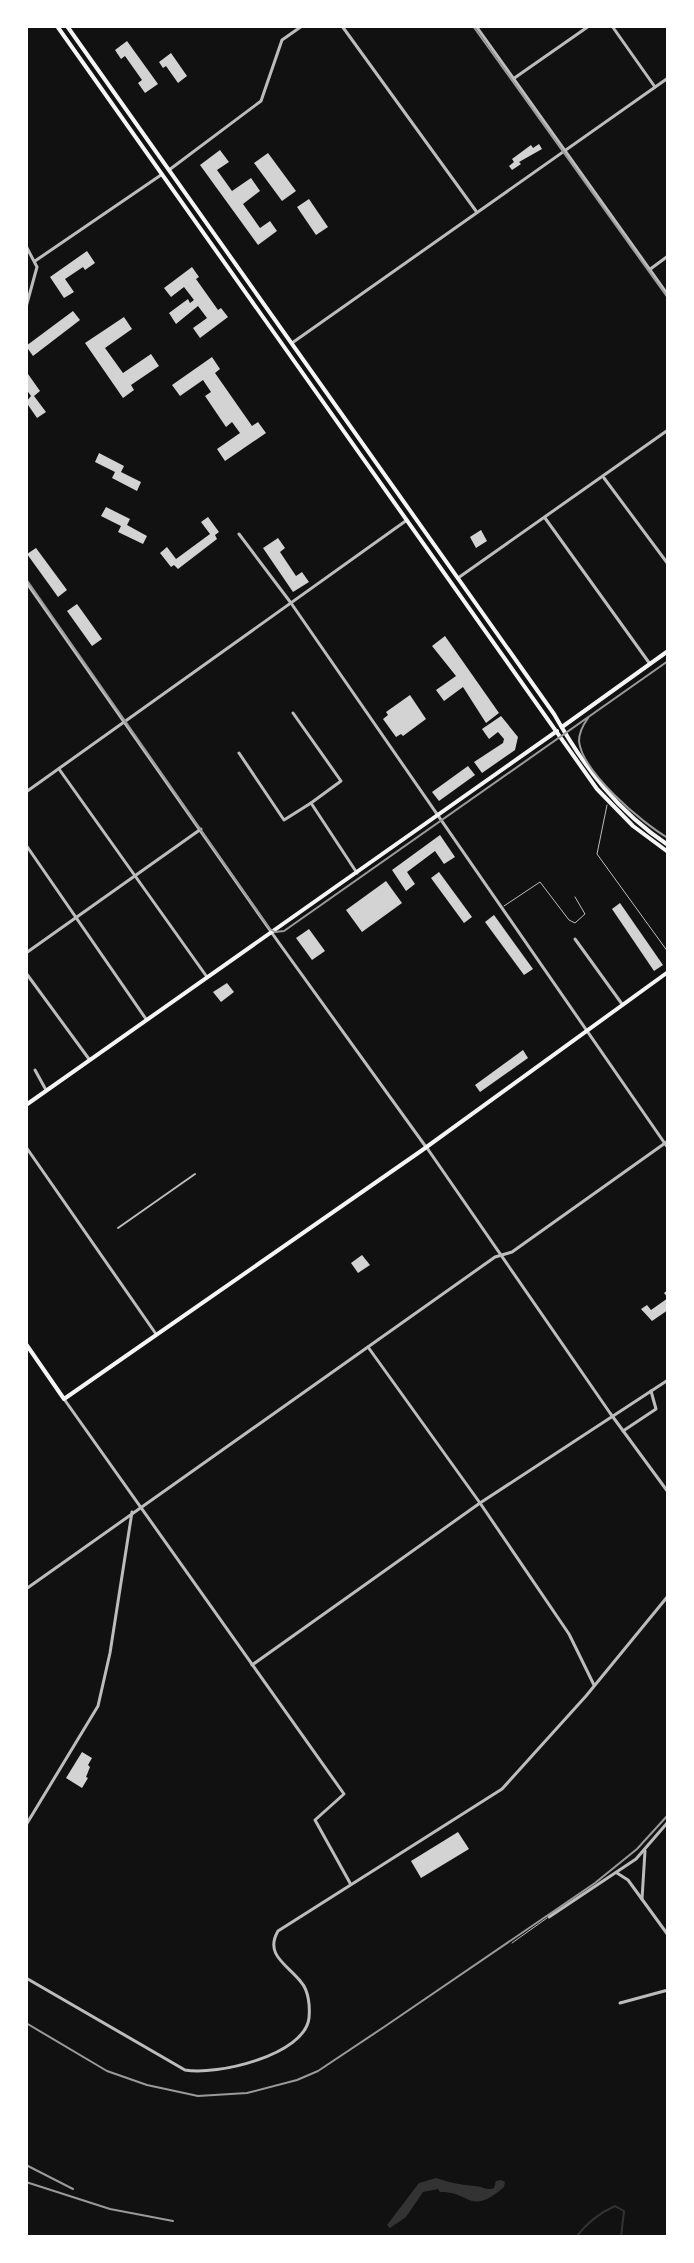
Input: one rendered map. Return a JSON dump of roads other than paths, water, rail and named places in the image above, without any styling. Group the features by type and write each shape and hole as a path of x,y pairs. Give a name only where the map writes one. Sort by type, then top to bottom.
{"main road":[{"path":"57,26 575,751 610,797 640,825 668,845"},
{"path":"67,26 458,578 607,802 668,852"},
{"path":"163,174 169,170"},
{"path":"286,348 292,343"},
{"path":"408,520 414,516"},
{"path":"28,1104 668,651"},
{"path":"26,1344 64,1399 426,1147 668,972"}],"street":[{"path":"169,170 261,101 282,40 302,26"},
{"path":"342,26 476,211"},
{"path":"476,26 668,295"},
{"path":"513,79 589,26"},
{"path":"612,26 655,87"},
{"path":"292,343 668,78"},
{"path":"35,261 163,174"},
{"path":"26,246 35,261 37,273 26,307"},
{"path":"649,270 668,256"},
{"path":"458,578 667,432"},
{"path":"604,478 668,564"},
{"path":"545,518 650,664"},
{"path":"26,792 408,520"},
{"path":"239,534 291,603 668,1148"},
{"path":"26,582 668,1492"},
{"path":"239,753 284,820 341,781 293,713"},
{"path":"59,769 207,977"},
{"path":"311,803 357,873"},
{"path":"26,953 200,830"},
{"path":"26,845 146,1019"},
{"path":"575,939 622,1004"},
{"path":"26,973 89,1059"},
{"path":"35,1070 46,1090"},
{"path":"26,1096 28,1104"},
{"path":"26,1589 368,1347 501,1256 512,1252 666,1142"},
{"path":"26,1147 157,1335"},
{"path":"118,1228 195,1174"},
{"path":"368,1347 569,1634 594,1685"},
{"path":"252,1665 480,1503 668,1380"},
{"path":"623,1431 656,1409 651,1391"},
{"path":"64,1399 344,1794 315,1820 350,1883"},
{"path":"26,1825 98,1706 110,1653 132,1512"},
{"path":"26,1978 185,2070 215,2072 278,2051 292,2043 307,2029 307,1993 274,1950 274,1937 278,1931 502,1789 668,1596"},
{"path":"549,1917 617,1873 645,1850 668,1822"},
{"path":"642,1899 645,1850"},
{"path":"617,1873 628,1880 668,1935"},
{"path":"620,2003 668,1990"}],"lane":[{"path":"607,802 597,854 668,952"},
{"path":"502,907 540,882 572,923 585,914 575,897"},
{"path":"512,1943 549,1917"}],"waterway":[{"path":"576,2237 594,2219 615,2206 624,2211 621,2237"}],"tram line":[{"path":"473,26 668,298"},
{"path":"26,267 26,286"},
{"path":"26,579 275,932 284,931 668,661"},
{"path":"588,718 579,741 591,767 629,809 668,838"}],"railway":[{"path":"26,2023 107,2071 147,2085 198,2096 247,2093 297,2080 318,2071 595,1883 637,1849 668,1815"},
{"path":"26,2165 73,2189"},
{"path":"26,2182 110,2209 173,2221"}]}
